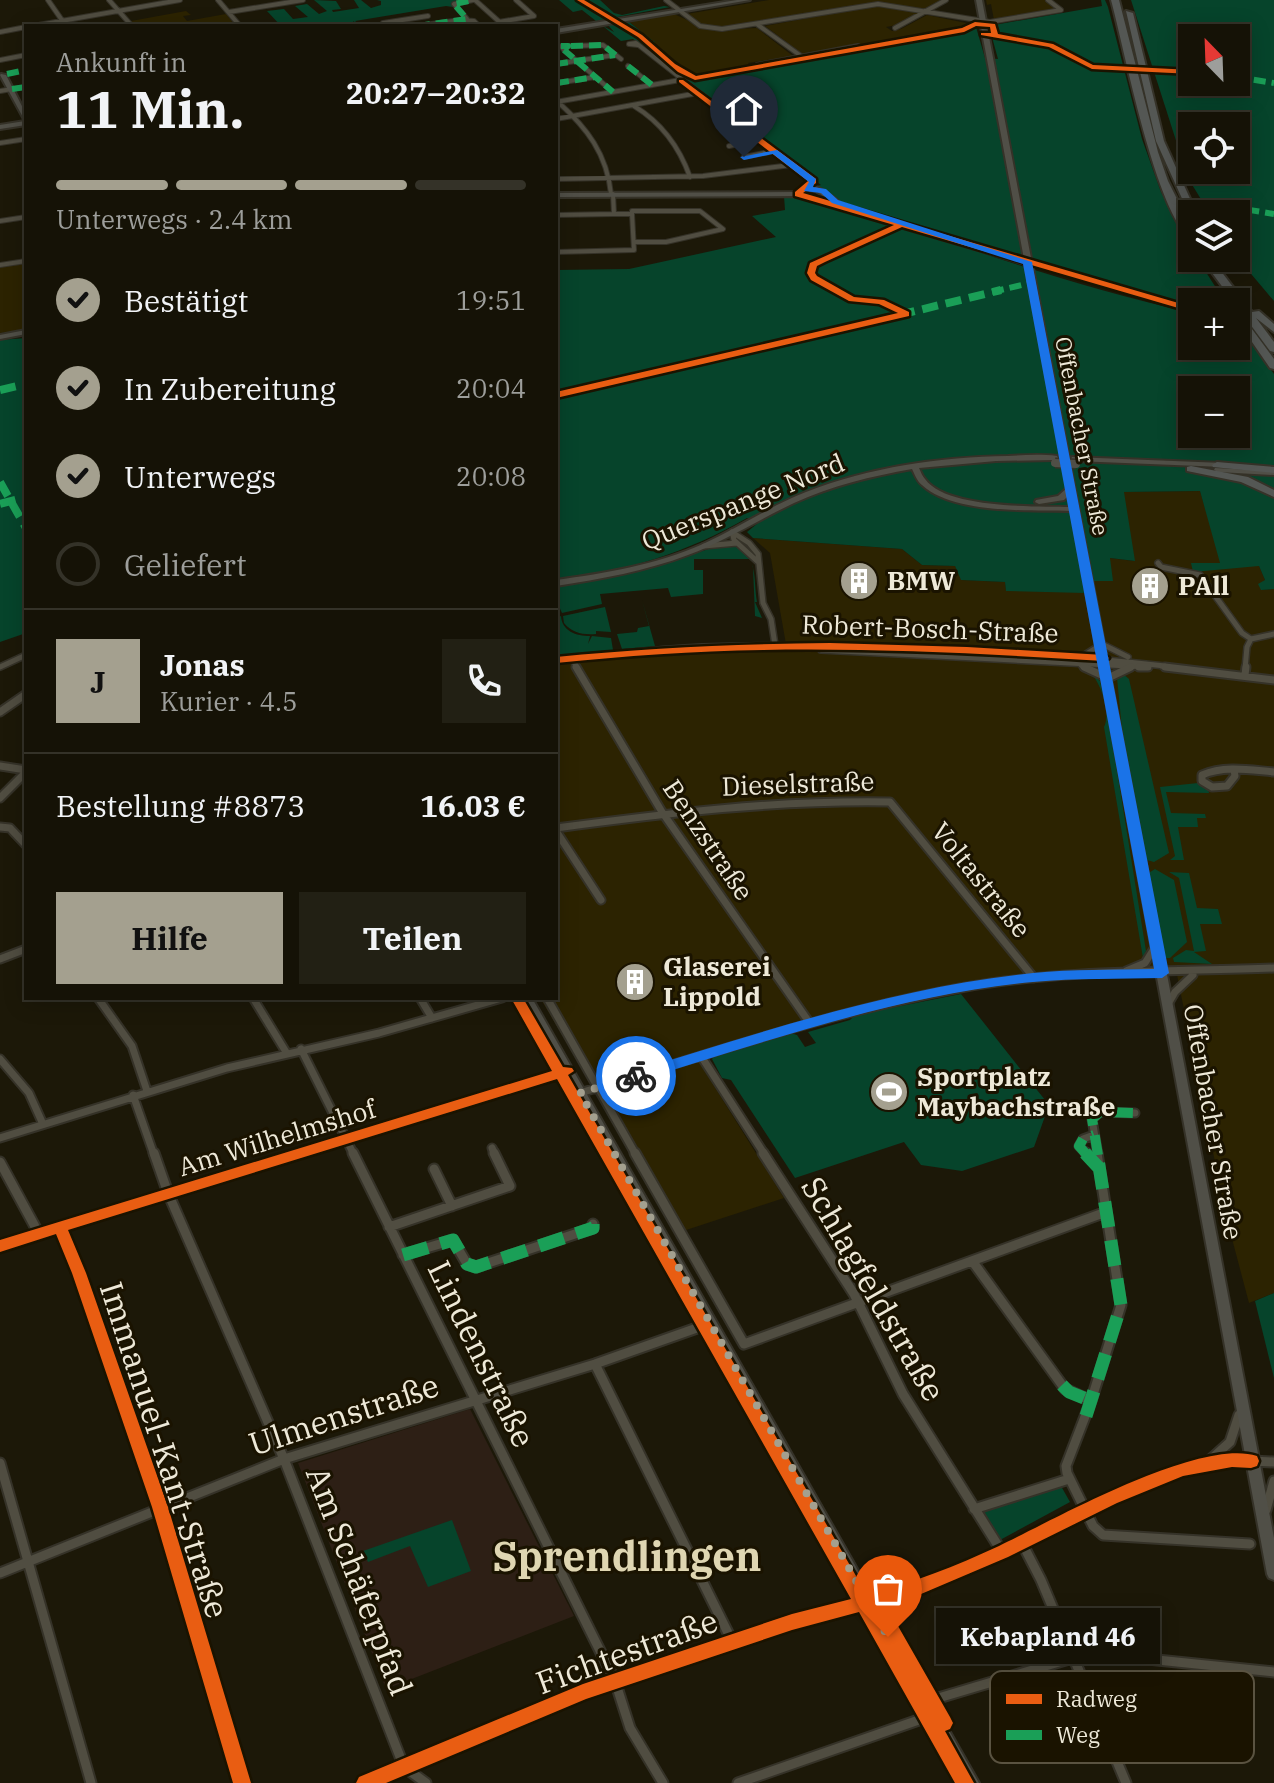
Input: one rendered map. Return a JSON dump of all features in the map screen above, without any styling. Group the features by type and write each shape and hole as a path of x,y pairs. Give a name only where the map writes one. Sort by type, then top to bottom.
{"highway":[{"path":"1115,0 1149,141 1178,210"},
{"path":"1124,0 1160,141 1187,200"},
{"path":"1228,272 1274,336"},
{"path":"1256,313 1274,329"},
{"path":"1250,321 1274,349"},
{"path":"1250,330 1274,366"},
{"path":"1217,465 1274,471"},
{"path":"1191,469 1251,482 1274,494"}],"main road":[{"path":"678,10 729,0"},
{"path":"558,30 747,0"},
{"name":"Offenbacher Straße","path":"979,0 1274,1574"},
{"path":"1,72 24,107"},
{"path":"11,89 24,118"},
{"path":"0,128 24,123"},
{"path":"798,194 807,189 821,189 844,205"},
{"path":"558,195 798,194 844,205 1008,257 1027,257"},
{"path":"820,199 829,196"},
{"path":"0,337 24,332"},
{"name":"Querspange Nord","path":"558,583 638,568 703,546 805,495 888,472 957,459 1055,460"},
{"path":"915,467 1055,460 1217,465"},
{"path":"1076,461 1274,471"},
{"path":"923,478 944,464"},
{"path":"915,467 937,494 958,502 1073,509"},
{"path":"888,472 923,478 942,493 962,499 1037,502 1073,509"},
{"path":"1037,502 1061,498 1069,490"},
{"path":"528,1000 867,1603 972,1783"}],"street":[{"path":"48,0 64,24"},
{"path":"109,0 130,24"},
{"path":"45,24 180,0"},
{"path":"218,0 238,24"},
{"path":"229,12 301,0"},
{"path":"461,20 468,17 455,5 475,0 501,24 534,16 516,0"},
{"path":"666,0 695,23 710,29 878,4 984,25 1061,10 1048,0"},
{"path":"895,28 946,0"},
{"path":"960,19 981,13"},
{"path":"387,24 428,16"},
{"path":"432,24 461,20 477,24"},
{"path":"757,24 801,56"},
{"path":"0,32 24,27"},
{"path":"571,46 603,45 621,59"},
{"path":"638,45 813,181 807,189"},
{"path":"757,65 858,46"},
{"path":"560,48 613,92"},
{"path":"0,60 24,55"},
{"path":"558,64 615,55"},
{"path":"628,66 652,85"},
{"path":"564,82 595,77"},
{"path":"558,102 680,80"},
{"path":"0,91 11,89"},
{"path":"558,119 698,93"},
{"path":"558,103 574,116 602,152 610,178 614,214"},
{"path":"634,106 654,119 671,137 682,153 690,177"},
{"path":"0,143 24,139"},
{"path":"759,140 727,144 746,159 774,151"},
{"path":"558,179 690,177 739,174 791,165"},
{"path":"558,215 700,211 723,229 666,242 634,242"},
{"path":"558,252 632,250 632,214"},
{"path":"0,221 24,217"},
{"path":"0,265 24,261"},
{"path":"732,532 737,543 753,556 760,568"},
{"path":"732,532 757,551 763,603 771,619 775,645"},
{"path":"703,546 737,543"},
{"path":"1158,563 1161,567 1200,575 1242,633 1251,639 1274,634"},
{"path":"1245,675 1247,647 1251,639"},
{"path":"1102,644 1135,663"},
{"name":"Robert-Bosch-Straße","path":"1082,657 1102,644"},
{"name":"Robert-Bosch-Straße","path":"775,645 1074,662 1105,661"},
{"name":"Robert-Bosch-Straße","path":"558,660 660,650 860,645 1082,657 1105,661"},
{"path":"0,667 24,656"},
{"name":"Benzstraße","path":"576,658 582,676 662,812 809,1022"},
{"path":"1105,661 1274,680"},
{"path":"1074,662 1108,678 1135,663"},
{"path":"0,712 24,695"},
{"path":"0,766 24,771"},
{"path":"1234,770 1235,776 1227,786 1212,787 1202,781 1202,775 1209,771 1234,770 1274,772"},
{"path":"0,798 24,773"},
{"name":"Dieselstraße","path":"558,829 662,812 851,800 885,801 897,809"},
{"name":"Voltastraße","path":"897,809 1034,978"},
{"path":"0,827 10,828 24,843"},
{"path":"558,832 601,900"},
{"path":"1108,974 1141,966 1157,944"},
{"path":"0,959 24,950"},
{"path":"580,1093 809,1022 960,988 1034,978 1274,968"},
{"path":"1168,1005 1180,985 1195,973"},
{"path":"99,1000 130,1043 147,1091"},
{"path":"254,1000 286,1052"},
{"path":"421,1000 432,1018"},
{"path":"0,1138 42,1122 286,1052 363,1037 495,1000"},
{"path":"548,1000 744,1344 1106,1212"},
{"name":"Lindenstraße","path":"301,1049 344,1141 615,1681 630,1728 663,1783"},
{"name":"Schlagfeldstraße","path":"701,1056 857,1304 907,1401 1002,1552"},
{"path":"0,1059 29,1093 42,1122"},
{"name":"Am Wilhelmshof","path":"0,1246 567,1071"},
{"name":"Am Schäferpfad","path":"133,1095 168,1193 284,1459 404,1767"},
{"path":"1135,1113 1096,1113 1092,1119 1121,1305 1091,1401 1066,1466 1069,1479 1098,1531 1109,1537 1250,1544"},
{"path":"1094,1135 1083,1139 1079,1146 1099,1168"},
{"path":"389,1227 510,1186 492,1148"},
{"path":"0,1162 39,1234"},
{"path":"434,1169 452,1206"},
{"path":"403,1255 453,1240 467,1264 476,1267 593,1228 593,1224"},
{"name":"Immanuel-Kant-Straße","path":"60,1227 79,1273 160,1507 242,1783"},
{"path":"973,1262 1065,1389 1091,1401"},
{"name":"Ulmenstraße","path":"0,1573 284,1459 595,1364 711,1323"},
{"path":"595,1364 732,1641"},
{"path":"1196,1466 1224,1454 1238,1426 1241,1405"},
{"path":"1196,1466 1232,1460 1274,1462"},
{"path":"0,1463 91,1783"},
{"name":"Fichtestraße","path":"365,1783 615,1681 732,1641 908,1592 1022,1543 1084,1510 1196,1466"},
{"path":"974,1509 1069,1479"},
{"path":"1264,1521 1274,1481"},
{"path":"1022,1543 1079,1671"},
{"path":"1038,1671 1074,1659 1128,1657 1274,1672"},
{"path":"738,1783 990,1687"},
{"path":"1118,1763 1126,1783"},
{"path":"404,1767 426,1783"}],"shaded area":[{"path":"769,0 943,0 928,9 873,3 728,28 705,26 687,14"},
{"path":"986,0 1046,0 1059,9 994,20 991,4 987,5"},
{"path":"874,6 920,13 902,24 886,27 892,31 927,15 966,23 967,27 804,55 765,26"},
{"path":"186,11 191,15 183,16 187,21 226,14 234,24 134,24 131,21"},
{"path":"674,14 709,30 757,28 793,56 748,63 752,68 693,75 628,21"},
{"path":"24,263 24,329 0,333 0,267"},
{"path":"1200,491 1211,527 1259,566 1265,580 1261,590 1274,589 1274,1293 1249,1303 1226,1216 1176,970 1064,970 1016,976 840,1010 694,1054 784,1198 680,1232 541,1000 558,1000 558,663 675,651 787,650 770,553 753,538 902,549 922,565 955,566 962,580 1005,582 1006,590 1084,592 1083,581 1110,558 1134,561 1123,492"},
{"path":"470,1409 574,1616 386,1689 298,1463"}],"green space":[{"path":"314,0 336,1 341,9 333,12 359,8 354,0 361,0 371,8 381,5 381,1 377,0 469,0 456,4 460,8 446,6 355,21 359,24 353,21 354,24 279,24 267,11 284,9 293,19 308,17 295,6 307,4 319,14 327,11"},
{"path":"559,0 600,0 614,13 622,15 670,7 596,21 582,10 573,12"},
{"path":"1101,0 1105,0 1142,139 1161,192 1178,224 1178,272 1206,272 1216,288 1178,288 1178,302 837,202 827,191 811,187 821,185 633,39 621,41 603,26 614,32 608,25 615,24 627,31 617,23 629,22 652,40 648,45 634,34 687,80 695,78 680,71 650,43 654,41 656,48 693,75 702,77 971,27 976,27 985,58 998,59 992,37 994,25 1102,6"},
{"path":"1131,0 1274,0 1274,301 1250,272 1250,200 1201,200 1192,184 1250,184 1250,112 1178,112 1178,147"},
{"path":"784,196 825,200 1047,274 1178,310 1178,360 1250,360 1250,341 1274,374 1274,589 1261,590 1258,584 1265,580 1259,566 1193,572 1191,563 1220,563 1200,491 1124,492 1135,561 1110,558 1113,581 1083,581 1085,593 1006,591 1005,582 961,580 955,566 922,565 902,549 753,538 747,532 758,523 747,518 702,541 655,559 558,581 558,270 629,269 776,237 752,216 785,210"},
{"path":"24,338 24,634 0,642 0,340"},
{"path":"733,545 749,559 694,559 694,570 703,570 703,594 671,597 668,588 600,594 602,604 562,613 558,604 558,585 637,572 718,546"},
{"path":"753,568 755,602 762,618 755,616"},
{"path":"642,600 655,646 622,649 617,634 637,632 638,628 649,626"},
{"path":"605,607 611,632 582,634 564,623 563,616"},
{"path":"561,616 571,632 590,636 588,644 592,636 611,638 613,650 558,656 558,617"},
{"path":"1089,671 1100,681 1104,697 1097,682"},
{"path":"1122,673 1129,679 1169,853 1154,862 1147,860 1141,850 1125,760 1117,678"},
{"path":"1104,700 1146,951 1143,958 1104,727"},
{"path":"1198,783 1209,793 1166,792 1171,813 1205,814 1206,818 1197,818 1198,827 1178,827 1184,860 1170,860 1175,856 1160,787"},
{"path":"1155,869 1174,880 1187,942 1170,958 1166,958 1147,874"},
{"path":"1169,872 1189,873 1197,908 1218,909 1222,924 1200,924 1206,951 1194,952 1212,964 1174,962 1173,958 1186,950 1194,951 1179,878"},
{"name":"Sportplatz Maybachstraße","path":"961,994 1049,1105 1034,1147 962,1171 921,1165 904,1142 795,1178 731,1080 722,1078 712,1059 715,1055 787,1032 797,1035 805,1047 816,1043 808,1032 850,1020 855,1015"},
{"path":"1274,1293 1274,1378 1255,1301"},
{"path":"1061,1486 1070,1502 1000,1540 982,1512"},
{"path":"452,1520 471,1571 428,1587 410,1546 368,1562 363,1551"}],"marked path":[{"path":"432,24 467,19 454,4 473,0"},
{"path":"571,46 603,45 618,57"},
{"path":"564,50 561,46 568,46 564,50 613,92"},
{"path":"558,64 615,55"},
{"path":"628,66 652,85"},
{"path":"7,74 24,70"},
{"path":"558,83 595,77"},
{"path":"1250,79 1274,83"},
{"path":"12,89 24,87"},
{"path":"1250,210 1274,214"},
{"path":"899,315 1030,283"},
{"path":"0,390 24,384"},
{"path":"0,482 24,524"},
{"path":"0,504 24,498"},
{"path":"1086,1416 1121,1305 1092,1119 1100,1112 1135,1113"},
{"path":"1094,1135 1083,1139 1079,1146 1099,1168"},
{"path":"403,1255 453,1240 467,1264 476,1267 593,1228 593,1224"},
{"path":"1062,1385 1069,1392 1091,1401"}],"cycle path":[{"path":"580,0 640,36 672,66 695,78 964,30 975,24 993,25 995,36"},
{"path":"983,34 1051,45 1092,67 1178,71"},
{"path":"681,81 813,181 798,194"},
{"path":"798,194 1178,306"},
{"path":"902,224 822,260 813,265 811,273 814,278 852,299 881,302 906,314"},
{"path":"558,395 906,314"},
{"path":"558,660 693,649 830,646 1104,658"},
{"path":"518,1000 965,1783"},
{"path":"0,1246 567,1071"},
{"path":"60,1227 79,1273 160,1507 242,1783"},
{"path":"365,1783 583,1692 792,1622 908,1592 1002,1552 1111,1498 1182,1470 1232,1460 1251,1461"},
{"path":"879,1608 944,1723"}],"way so far":[{"path":"636,1076 580,1093 888,1637"}],"place":[{"name":"BMW","path":"859,581"},
{"name":"PAll","path":"1150,586"},
{"name":"Glaserei Lippold","path":"635,982"},
{"name":"Sportplatz Maybachstraße","path":"889,1092"},
{"name":"Kebapland 46","path":"888,1637"}],"district":[{"name":"Sprendlingen","path":"627,1557"}],"route":[{"path":"636,1076 809,1022 960,988 1034,978 1162,973 1139,865 1093,597 1069,490 1027,262 831,200 823,190 807,189 813,181 774,151 744,157"}]}
